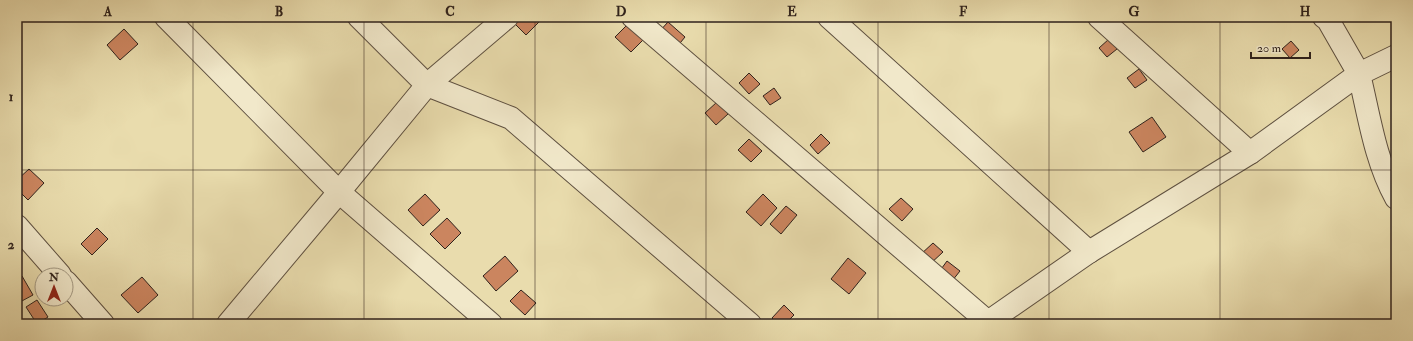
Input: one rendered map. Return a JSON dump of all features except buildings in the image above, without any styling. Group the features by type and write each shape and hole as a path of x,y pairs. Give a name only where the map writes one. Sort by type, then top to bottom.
{"street":[{"path":"166,17 339,192 491,324"},
{"path":"359,17 427,85 511,118 750,324"},
{"path":"228,324 427,85 507,17"},
{"path":"633,17 987,323 1089,252 1250,153 1360,74 1396,56"},
{"path":"829,17 1089,252"},
{"path":"1099,17 1250,153"},
{"path":"1328,18 1360,74 1374,141 1388,184 1396,198"},
{"path":"17,226 53,267"},
{"path":"74,291 103,324"}]}
